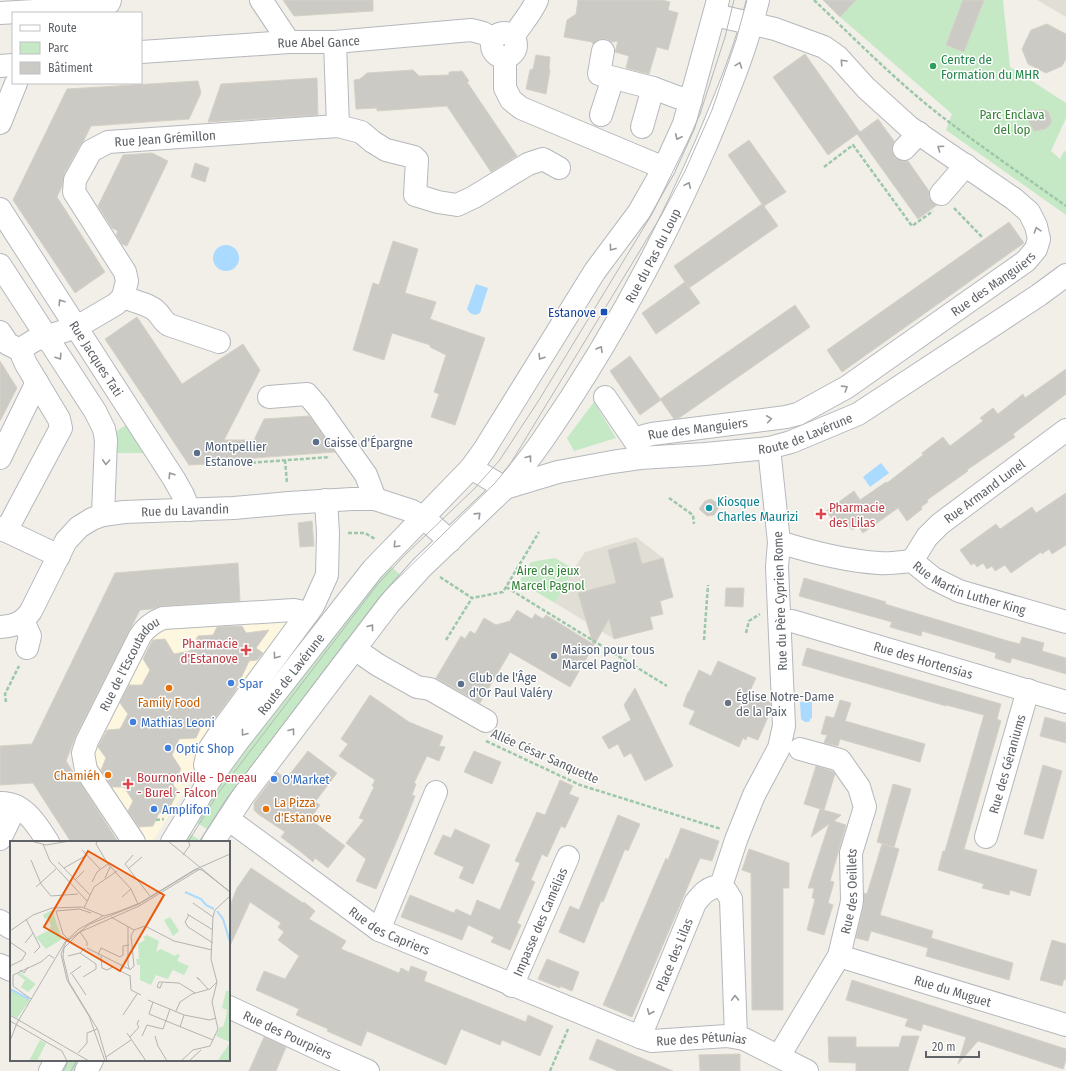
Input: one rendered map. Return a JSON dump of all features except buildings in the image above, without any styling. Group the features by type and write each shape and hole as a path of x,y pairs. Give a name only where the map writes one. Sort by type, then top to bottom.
{"street":[{"path":"17,12 102,7 109,3 110,0"},
{"path":"261,0 289,42"},
{"path":"503,38 518,28 532,12 537,0"},
{"name":"Rue du Pas du Loup","path":"505,488 542,442 592,364 625,306 684,194 740,63 759,25 758,0"},
{"path":"759,25 773,0"},
{"path":"505,488 471,468 484,450 595,271 639,212 664,168 684,124 716,8"},
{"name":"Rue des Manguiers","path":"639,451 644,436 652,434 752,422 798,414 847,387 1026,260 1036,250 1039,239 1036,226 1029,212 1014,199 966,165 912,141 890,110 866,88 838,57 824,47 759,25 716,8"},
{"path":"0,13 12,12"},
{"name":"Rue Abel Gance","path":"142,52 289,42 335,42 471,30 503,38"},
{"path":"503,38 516,42 514,52 510,56 505,57 505,88 511,100 521,108 664,168"},
{"path":"335,42 338,126"},
{"path":"603,51 599,74 653,88 677,97 691,100"},
{"path":"0,66 12,65"},
{"path":"601,115 613,78"},
{"path":"0,123 16,84"},
{"path":"642,127 653,88"},
{"name":"Rue Jean Grémillon","path":"124,297 127,281 125,272 74,192 75,180 91,151 108,142 338,126 361,132 386,150 414,157 417,160 415,195 438,202 457,205 474,197 528,164 543,159 559,168"},
{"path":"943,203 966,165"},
{"name":"Rue Jacques Tati","path":"0,210 174,479 183,494 189,510"},
{"path":"0,265 95,411 104,429 106,455 103,515"},
{"name":"Route de Lavérune","path":"214,841 242,796 393,599 422,567 505,488 558,472 612,462 639,451 706,454 769,448 791,442 858,414 1039,295 1066,275"},
{"path":"0,332 8,344 16,348 22,348 35,340 77,327 116,304 124,297 152,308 164,322 169,325 219,342"},
{"path":"22,348 22,355 26,364 59,419 61,428 3,530 59,556"},
{"path":"0,458 37,382"},
{"path":"269,397 307,394 318,407 366,475 375,500"},
{"name":"Rue des Manguiers","path":"605,397 639,451"},
{"path":"104,429 115,422 133,416"},
{"name":"Rue Armand Lunel","path":"912,561 927,537 940,524 1066,430"},
{"name":"Rue du Père Cyprien Rome","path":"736,840 754,795 779,748 784,726 778,568 780,542 769,448"},
{"name":"Route de Lavérune","path":"173,841 211,778 373,569 471,468"},
{"path":"211,778 205,765 208,751 313,606 327,575 328,533 326,500"},
{"name":"Rue du Lavandin","path":"23,621 66,541 79,527 92,519 103,515 124,512 234,508 326,500 375,500 412,511 424,518"},
{"path":"424,518 450,541"},
{"name":"Rue Martin Luther King","path":"780,542 837,557 879,563 912,561 933,578 959,591 1066,622"},
{"name":"Rue de l'Escoutadou","path":"133,841 86,770 83,753 87,741 140,636 146,628 163,618 294,610 304,619"},
{"path":"244,626 294,623 304,619"},
{"path":"0,627 15,625 23,621 30,636 28,648"},
{"name":"Rue des Hortensias","path":"781,621 792,621 1066,702"},
{"path":"353,650 417,688 430,689 484,730"},
{"name":"Rue des Géraniums","path":"986,837 1028,690"},
{"name":"Rue des Oeillets","path":"779,1056 839,956 852,900 851,854 865,808 859,787 840,760 800,749"},
{"path":"379,930 436,792"},
{"path":"0,839 8,805 30,816 47,841"},
{"name":"Rue des Capriers","path":"228,819 379,930 573,1011"},
{"path":"736,840 721,886 731,899 736,1037"},
{"name":"Impasse des Camélias","path":"512,986 568,857"},
{"name":"Place des Lilas","path":"640,1037 695,903 704,891 712,887 721,886"},
{"path":"0,921 10,927"},
{"name":"Rue du Muguet","path":"839,956 1063,1019"},
{"path":"0,964 10,969"},
{"name":"Rue des Pourpiers","path":"230,1007 323,1052 368,1071"},
{"name":"Rue des Pétunias","path":"573,1011 652,1041 727,1036 736,1037 779,1056 807,1071"},
{"path":"50,1071 55,1061"},
{"path":"86,1071 91,1061"}],"path":[{"path":"814,0 876,59 949,122 1066,206"},
{"path":"824,167 853,145 912,226 943,203 982,237"},
{"path":"234,464 352,455"},
{"path":"285,460 289,503"},
{"path":"669,498 693,515 694,524"},
{"path":"450,584 472,598 502,592 539,532"},
{"path":"350,533 365,533"},
{"path":"704,640 708,585"},
{"path":"506,587 667,686"},
{"path":"446,640 472,598"},
{"path":"6,702 5,694 28,648"},
{"name":"Allée César Sanquette","path":"484,730 580,785 732,833 730,839 736,840"},
{"path":"550,1071 573,1011"}],"shaded area":[{"path":"1037,0 1066,0 1066,17"},
{"path":"636,537 663,558 673,597 660,601 663,614 650,617 653,629 614,639 555,603 585,552"},
{"path":"299,601 288,649 191,781 153,841 128,841 72,759 148,616"}],"green space":[{"name":"Parc Enclava del lop","path":"823,0 1003,0 1010,67 1066,103 1066,118 1051,151 1060,159 1064,151 1066,152 1066,215 946,130 952,114 840,17"},
{"path":"594,402 616,438 574,451 567,438"},
{"path":"126,425 130,425 151,453 113,453 112,434"},
{"name":"Aire de jeux Marcel Pagnol","path":"555,558 574,569 555,603 519,582 531,562"},
{"path":"388,564 404,578 212,832 191,819"},
{"path":"183,830 201,841 178,841"},
{"path":"61,1061 84,1061 79,1071 56,1071"}],"water":[{"path":"226,245 235,249 239,258 235,267 226,271 217,267 213,258 217,249"},
{"path":"476,284 488,288 480,313 475,315 470,313 467,309"},
{"path":"881,463 889,473 870,487 863,477"},
{"path":"800,702 812,702 812,718 809,722 805,722 801,719"}],"tram line":[{"path":"189,841 219,792 377,585 404,556 474,489 499,461 539,400 652,214 688,141 700,114 725,37 734,0"},
{"path":"200,841 227,798 384,592 495,483 509,466 661,216 685,171 712,110 736,40 747,0"},
{"path":"62,1071 67,1061"},
{"path":"71,1071 76,1061"}],"place":[{"name":"Centre de Formation du MHR","path":"933,66"},
{"name":"Estanove","path":"604,312"},
{"name":"Caisse d'Épargne","path":"316,442"},
{"name":"Montpellier Estanove","path":"197,453"},
{"name":"Kiosque Charles Maurizi","path":"709,508"},
{"name":"Pharmacie des Lilas","path":"821,514"},
{"name":"Pharmacie d'Estanove","path":"246,650"},
{"name":"Maison pour tous Marcel Pagnol","path":"554,656"},
{"name":"Spar","path":"231,683"},
{"name":"Club de l'Âge d'Or Paul Valéry","path":"461,684"},
{"name":"Family Food","path":"169,688"},
{"name":"Église Notre-Dame de la Paix","path":"728,703"},
{"name":"Mathias Leoni","path":"133,722"},
{"name":"Optic Shop","path":"168,748"},
{"name":"Chamiéh","path":"108,775"},
{"name":"O'Market","path":"274,779"},
{"name":"BournonVille - Deneau - Burel - Falcon","path":"128,784"},
{"name":"Amplifon","path":"154,809"},
{"name":"La Pizza d'Estanove","path":"266,809"}]}
